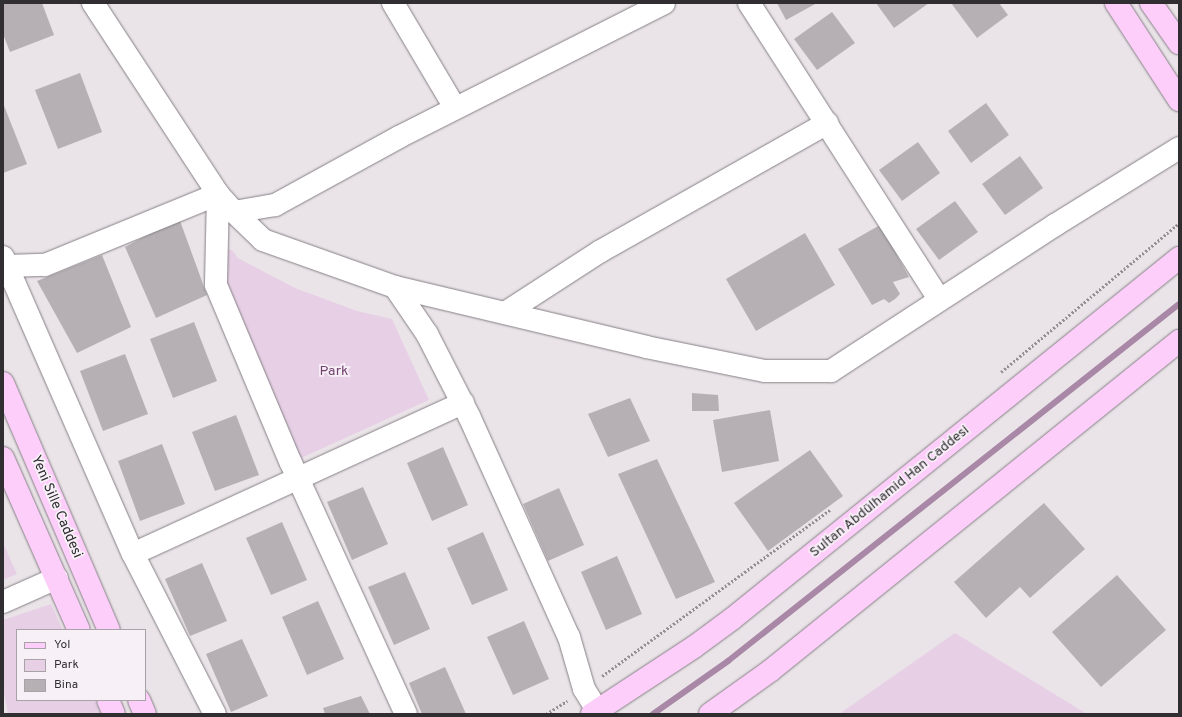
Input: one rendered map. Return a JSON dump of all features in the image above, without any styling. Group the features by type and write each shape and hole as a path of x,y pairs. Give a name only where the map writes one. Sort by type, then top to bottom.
{"main road":[{"path":"1116,3 1179,100"},
{"path":"1151,3 1179,43"},
{"name":"Sultan Abdülhamid Han Caddesi","path":"595,712 694,647 732,619 1179,258"},
{"path":"710,714 770,671 1179,341"},
{"name":"Yeni Sille Caddesi","path":"3,383 109,629"},
{"name":"Yeni Sille Caddesi","path":"3,458 79,629"},
{"path":"108,701 114,714"},
{"path":"139,701 145,714"}],"street":[{"path":"93,3 218,194 263,240 396,287 505,314 765,372 831,371 939,299 1179,148"},
{"path":"393,3 455,108"},
{"path":"234,212 275,206 455,108 664,3"},
{"path":"749,3 939,299"},
{"path":"505,314 601,251 827,123"},
{"path":"215,714 133,554 5,262 45,265 218,194"},
{"path":"218,194 216,285 298,480 406,714"},
{"path":"396,287 427,334 462,403 569,637 584,689 595,712"},
{"path":"133,554 298,480 462,403"},
{"path":"3,602 57,578"}],"path":[{"path":"996,376 1179,223"},
{"path":"546,714 584,689 835,506"}],"green space":[{"name":"Park","path":"224,248 232,250 238,258 295,288 357,311 392,319 429,400 301,458 215,263"},
{"path":"3,543 17,574 3,580"},
{"path":"51,604 63,629 16,629 16,701 95,701 101,714 8,714 3,688 3,620"},
{"path":"955,633 1087,714 839,714"}],"building":[{"path":"3,3 42,3 54,35 10,52 3,34"},
{"path":"777,3 817,3 786,20"},
{"path":"876,3 929,3 894,28"},
{"path":"951,3 999,3 1008,15 977,38"},
{"path":"832,12 855,43 817,70 794,39"},
{"path":"80,73 102,132 58,149 35,90"},
{"path":"3,103 27,164 3,173"},
{"path":"986,103 1009,135 971,163 948,131"},
{"path":"918,142 940,173 902,201 879,170"},
{"path":"1020,156 1043,188 1005,215 982,184"},
{"path":"955,201 978,232 939,260 916,229"},
{"path":"179,218 207,295 156,318 125,247"},
{"path":"880,225 909,277 893,282 900,294 895,299 889,303 884,299 872,305 838,249"},
{"path":"805,233 835,285 756,331 726,279"},
{"path":"102,255 131,327 77,353 37,281"},
{"path":"194,322 217,381 173,398 150,339"},
{"path":"125,354 148,414 103,431 80,371"},
{"path":"692,393 718,395 719,411 692,411"},
{"path":"630,398 650,441 608,457 588,414"},
{"path":"770,410 779,461 722,472 713,420"},
{"path":"236,415 259,475 215,491 192,432"},
{"path":"162,444 185,504 140,521 118,461"},
{"path":"443,447 468,505 432,521 407,463"},
{"path":"810,450 843,496 768,551 734,503"},
{"path":"657,459 715,582 676,599 618,474"},
{"path":"363,487 388,544 352,560 327,502"},
{"path":"559,488 584,545 548,561 523,504"},
{"path":"1044,503 1085,549 1030,598 1020,587 986,618 954,582"},
{"path":"282,522 307,580 271,595 246,538"},
{"path":"483,532 508,590 472,605 447,548"},
{"path":"617,556 642,614 606,630 581,572"},
{"path":"202,563 227,621 190,636 165,579"},
{"path":"405,572 430,629 394,645 368,587"},
{"path":"1117,575 1166,630 1101,687 1052,632"},
{"path":"318,601 344,659 307,675 282,617"},
{"path":"524,621 549,679 513,695 487,637"},
{"path":"242,639 268,696 231,712 206,654"},
{"path":"445,667 466,714 422,714 409,683"},
{"path":"361,696 370,714 325,714 323,708"}],"waterway":[{"path":"653,714 728,661 1179,304"}]}
